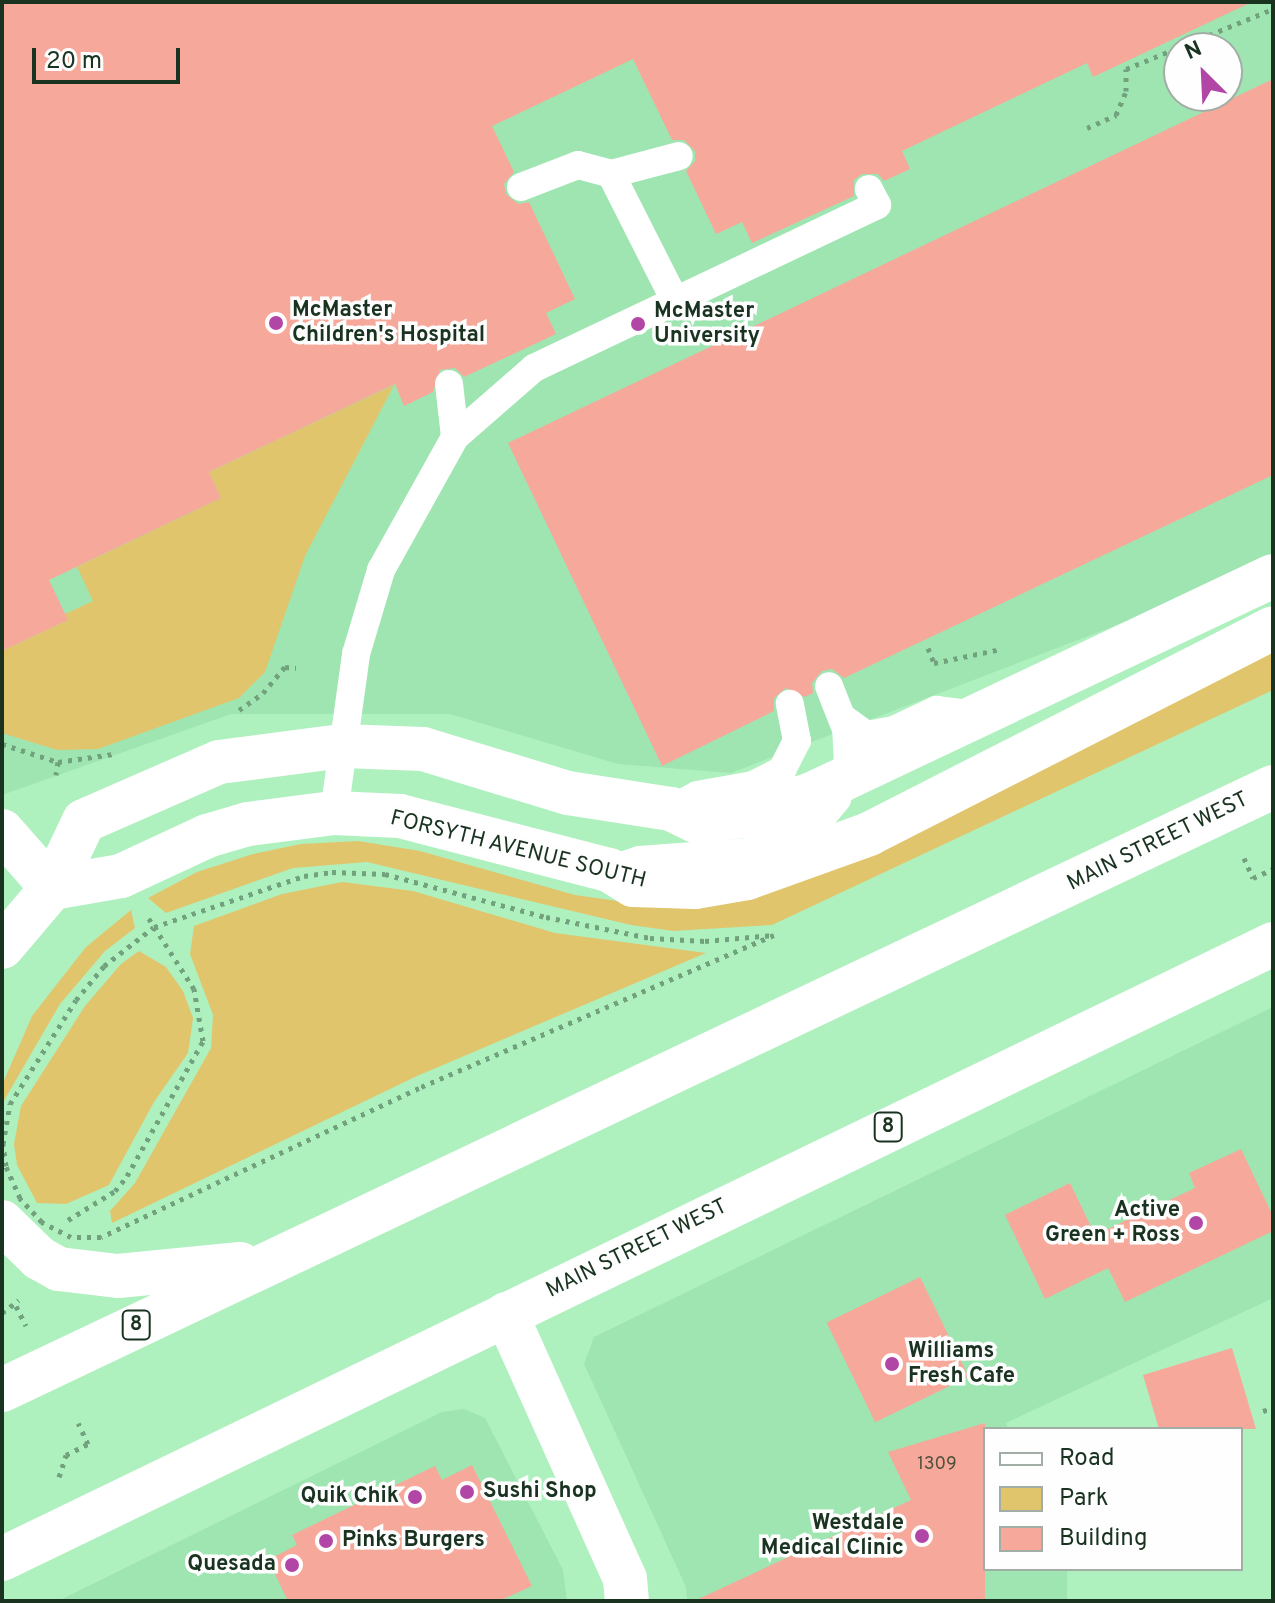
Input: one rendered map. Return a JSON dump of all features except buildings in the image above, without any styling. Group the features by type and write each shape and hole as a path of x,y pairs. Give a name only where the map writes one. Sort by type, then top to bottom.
{"street":[{"path":"4,938 52,888 84,821 116,804 219,762 343,746 423,749 568,793 671,809 696,821 743,816 845,779 1273,576"},
{"name":"FORSYTH AVENUE SOUTH","path":"52,888 121,876 207,836 248,824 334,813 400,816 609,870 633,885 695,887 802,862 882,827 1273,628"},
{"name":"MAIN STREET WEST","path":"2,1390 1273,787"},
{"path":"2,831 52,888"},
{"name":"MAIN STREET WEST","path":"2,1559 1273,944"},
{"path":"2,1222 39,1258 59,1269 118,1276 270,1261"},
{"path":"506,1314 625,1579 627,1601"}],"lane":[{"path":"521,187 578,165 611,174 679,156"},
{"path":"611,174 673,297"},
{"path":"334,813 356,654 381,570 455,437 534,368 786,237 877,205 869,189"},
{"path":"449,384 455,437"},
{"path":"609,870 624,862 727,856 778,843 817,823 837,799 845,779 849,751 843,718 829,686"},
{"path":"671,809 697,795 753,785 782,770 797,741 790,704"},
{"path":"843,718 866,735 894,730 936,710 980,717"}],"path":[{"path":"1087,128 1116,115 1126,91 1126,69 1273,9"},
{"path":"285,667 296,668"},
{"path":"2,744 58,762 56,775"},
{"path":"1244,858 1253,878 1273,869"},
{"path":"360,871 435,885 604,931 705,941 774,935 419,1088 101,1237 55,1231 30,1211 12,1184 3,1144 10,1104 76,1000 104,966 154,927 304,876 360,871"},
{"path":"49,1237 115,1191 127,1176 203,1041 194,989 154,927"},
{"path":"2,1313 16,1306 27,1327"},
{"path":"1263,1411 1273,1408"},
{"path":"57,1482 66,1455 88,1444 78,1423"}],"shaded area":[{"name":"McMaster University","path":"2,2 1273,2 1273,553 1130,620 731,773 618,764 450,714 231,714 2,795"},
{"path":"1273,1007 1273,1298 1006,1423 1007,1427 983,1427 983,1571 1067,1571 1067,1601 687,1601 686,1587 584,1364 594,1337"},
{"path":"464,1409 485,1418 563,1570 567,1601 58,1601 442,1412"}],"green space":[{"path":"394,385 305,556 265,672 239,698 98,749 57,750 2,733 2,651 68,620 65,614 93,601 77,567 221,498 209,472"},
{"path":"1273,643 1273,690 772,925 673,931 631,925 367,862 293,868 166,913 148,898 197,872 253,854 301,844 358,841 420,851 575,895 632,903 703,902"},
{"path":"342,882 413,891 555,933 706,953 417,1076 112,1223 110,1211 135,1183 211,1048 213,1015 190,954 194,926 282,894"},
{"path":"131,910 135,928 105,951 60,1004 2,1104 2,1085 32,1016 86,947"},
{"path":"139,951 166,967 183,991 193,1018 188,1053 154,1102 109,1185 66,1204 37,1203 17,1165 14,1144 21,1106 85,1006 121,964"}],"place":[{"name":"McMaster Children's Hospital","path":"276,323"},
{"name":"McMaster University","path":"638,324"},
{"name":"Active Green + Ross","path":"1196,1223"},
{"name":"Williams Fresh Cafe","path":"892,1364"},
{"name":"Sushi Shop","path":"467,1492"},
{"name":"Quik Chik","path":"415,1497"},
{"name":"Westdale Medical Clinic","path":"922,1536"},
{"name":"Pinks Burgers","path":"326,1541"},
{"name":"Quesada","path":"292,1565"}]}
